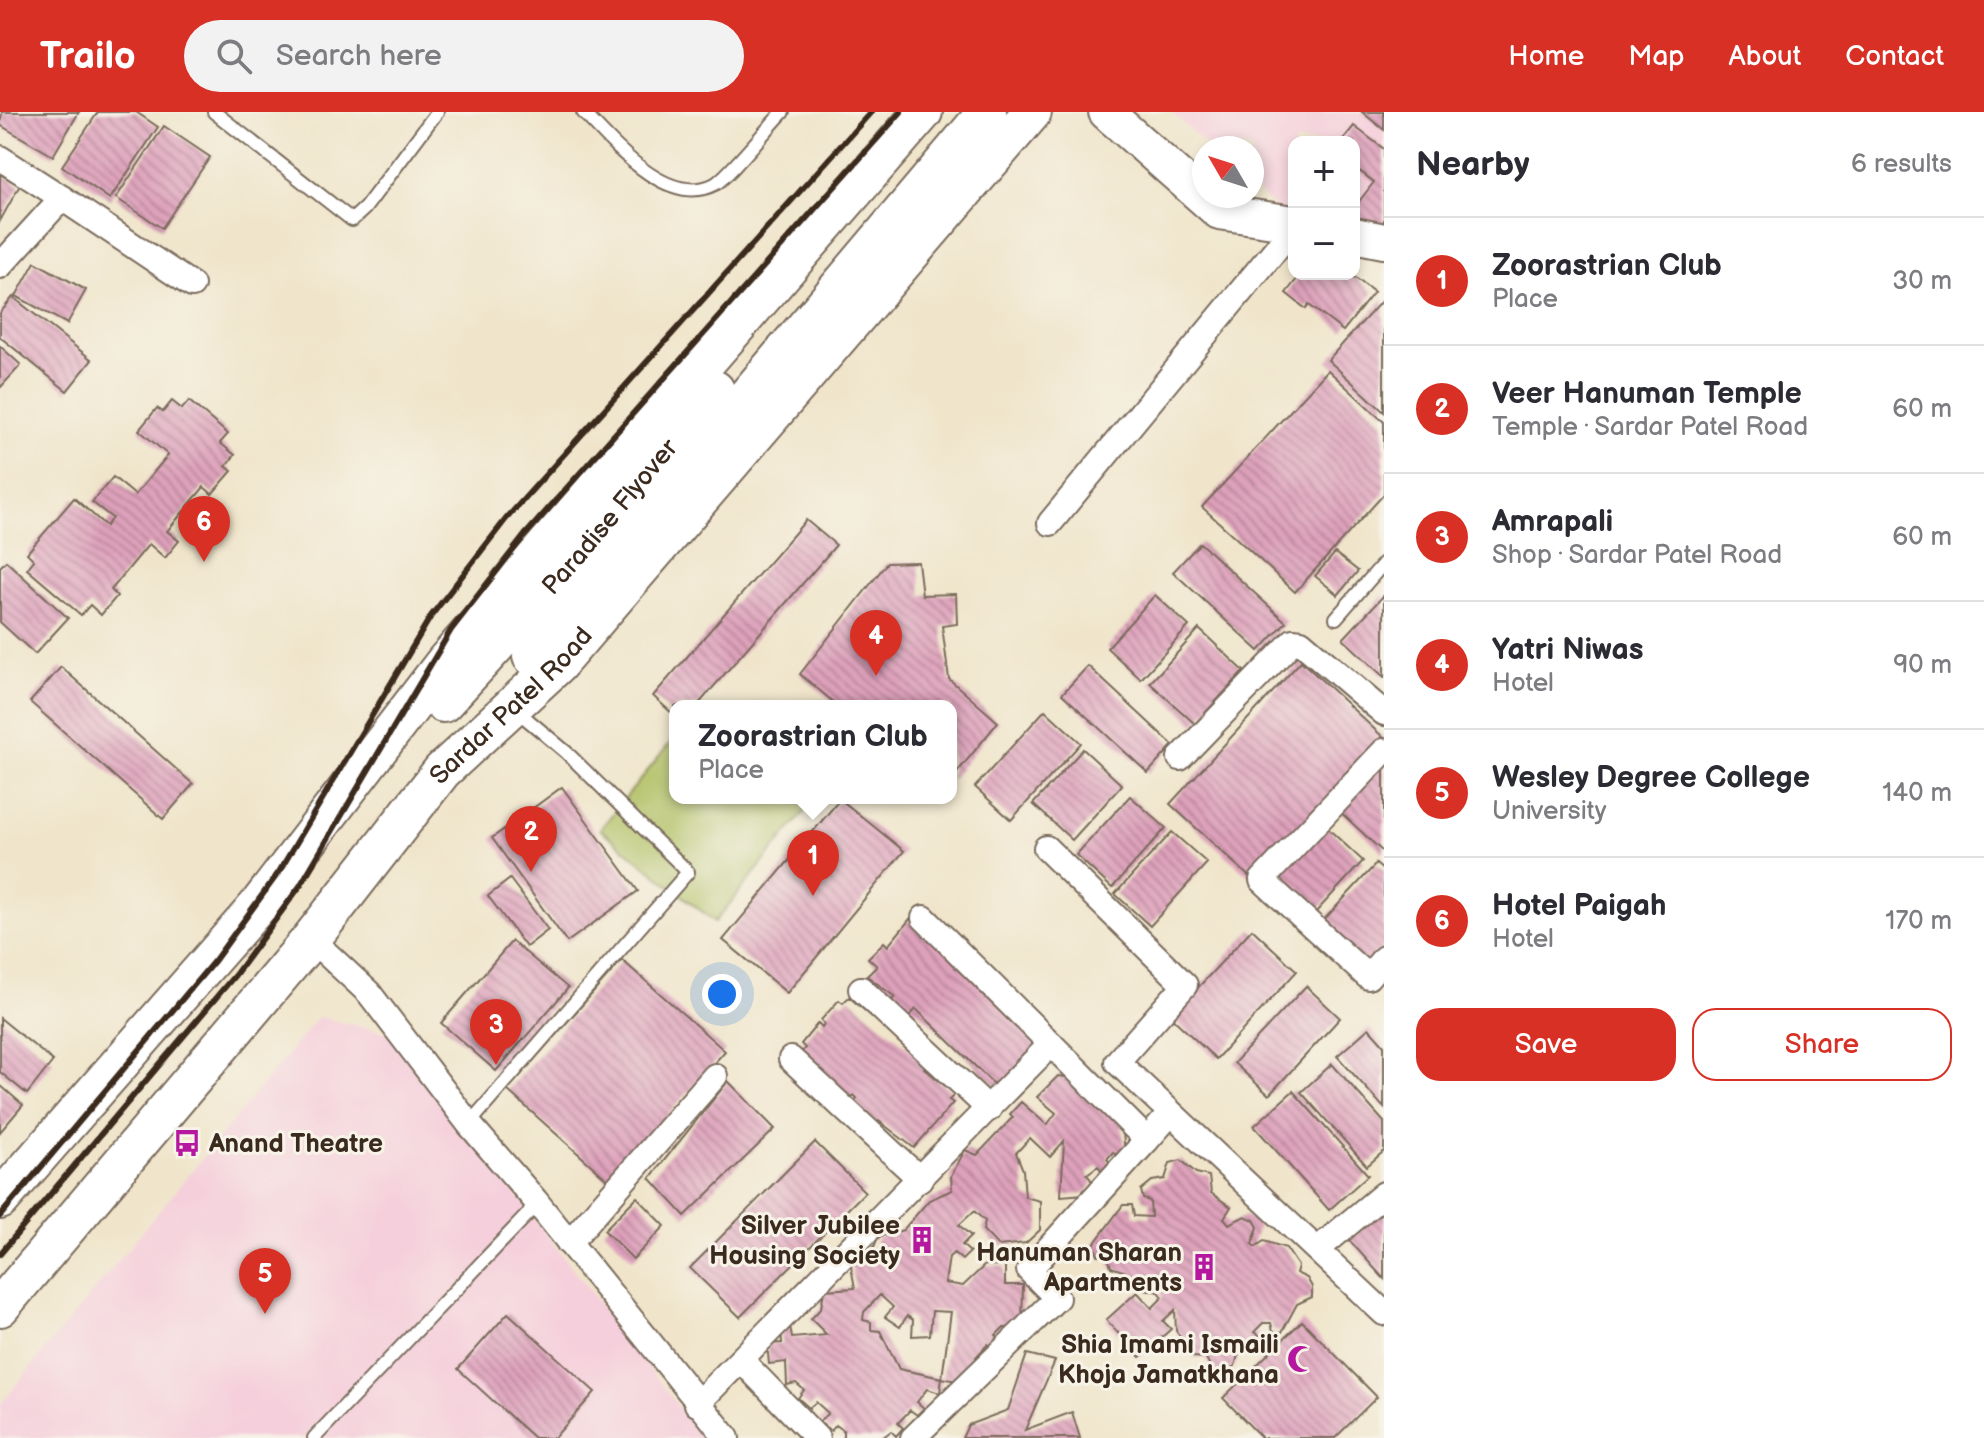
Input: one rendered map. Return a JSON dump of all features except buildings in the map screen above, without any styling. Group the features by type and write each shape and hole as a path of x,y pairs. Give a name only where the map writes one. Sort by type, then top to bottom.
{"main road":[{"path":"0,1200 258,906 445,662 923,112"},
{"name":"Paradise Flyover","path":"442,771 583,570 946,112"},
{"name":"Paradise Flyover","path":"258,906 583,570 987,112"},
{"name":"Sardar Patel Road","path":"0,1307 311,939 442,771 514,708 557,665 1032,112"}],"street":[{"path":"1106,112 1219,212 1288,224"},
{"path":"0,158 192,285"},
{"path":"0,266 62,198"},
{"path":"1050,523 1288,232"},
{"path":"1360,236 1384,241"},
{"path":"1180,758 1293,641 1301,642 1384,713"},
{"path":"1384,751 1262,880 1368,977 1384,958"},
{"path":"1046,848 1185,985 1117,1062 1384,1313"},
{"path":"924,918 1147,1140"},
{"path":"311,939 369,993 469,1124 535,1200 727,1438"},
{"path":"861,989 989,1109"},
{"path":"697,1404 1051,1044"},
{"path":"791,1059 920,1179"},
{"path":"569,1243 715,1076"},
{"path":"913,1438 1057,1298 1029,1270 1170,1114"},
{"path":"1318,1249 1384,1194"},
{"path":"741,1360 817,1438"}],"lane":[{"path":"214,112 352,220 365,208 437,112"},
{"path":"583,112 638,169 681,189 715,184 783,112"},
{"path":"1336,618 1384,563"},
{"path":"469,1124 688,872 566,752 514,708"},
{"path":"314,1438 528,1214 535,1200"}],"shaded area":[{"path":"1171,112 1384,112 1384,231 1360,227 1360,136 1288,136 1288,216 1264,197 1264,136 1197,136"},
{"path":"318,1017 394,1034 702,1438 0,1438 0,1405"}],"green space":[{"path":"669,744 669,804 811,804 715,922 600,829"}],"railway":[{"path":"0,1216 215,960 279,872 431,616 506,519 871,112"},
{"path":"0,1254 235,975 300,886 451,630 525,535 901,112"}],"place":[{"name":"Hotel Paigah","path":"204,562"},
{"name":"Yatri Niwas","path":"876,676"},
{"name":"Veer Hanuman Temple","path":"531,872"},
{"name":"Zoorastrian Club","path":"813,896"},
{"name":"Amrapali","path":"496,1065"},
{"name":"Anand Theatre","path":"187,1143"},
{"name":"Silver Jubilee Housing Society","path":"922,1240"},
{"name":"Hanuman Sharan Apartments","path":"1204,1267"},
{"name":"Wesley Degree College","path":"265,1314"},
{"name":"Shia Imami Ismaili Khoja Jamatkhana","path":"1301,1359"}]}
